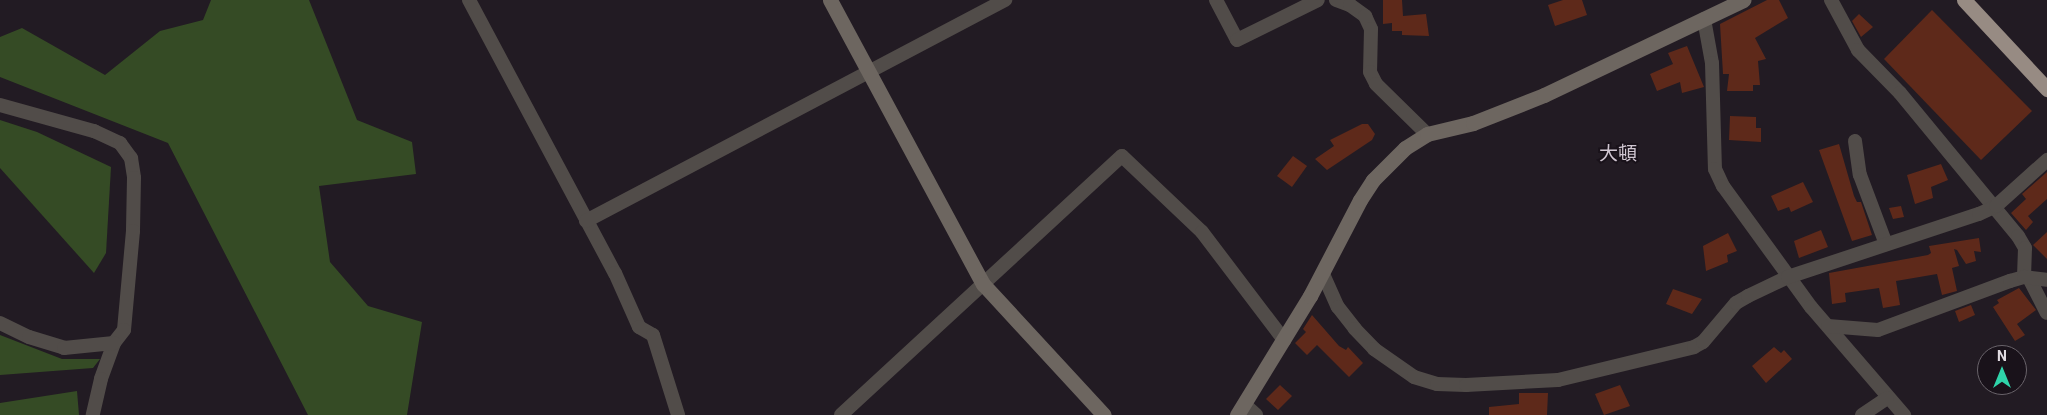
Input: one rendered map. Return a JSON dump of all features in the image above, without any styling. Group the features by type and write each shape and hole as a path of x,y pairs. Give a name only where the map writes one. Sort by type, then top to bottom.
{"highway":[{"path":"1964,0 2047,89"}],"street":[{"path":"470,0 639,326 653,335 678,415"},
{"path":"830,0 983,284 1104,415"},
{"path":"586,221 1005,0"},
{"path":"1216,0 1237,40 1318,0"},
{"path":"1336,0 1350,5 1365,16 1371,29 1370,72 1376,84 1427,134"},
{"path":"1246,412 1284,340 1323,274 1347,223 1374,180 1406,148 1427,134 1506,111 1743,0"},
{"path":"1831,0 1858,50 1900,94 1996,206 2024,248 2027,277 2047,314"},
{"path":"1704,19 1712,63 1715,169 1723,186 1788,277 1904,415"},
{"path":"0,105 94,131 120,143 131,158 134,178 130,281 124,330 114,343 100,379 93,415"},
{"path":"1855,141 1860,175 1886,244"},
{"path":"842,415 1122,156 1202,232 1284,340"},
{"path":"1323,274 1338,307 1374,349 1414,377 1437,384 1466,385 1558,380 1680,352 1703,342 1736,303 1788,277 1979,214 1996,206 2047,160"},
{"path":"1828,326 1878,330 2027,277 2047,280"},
{"path":"0,323 29,337 64,348 114,343"},
{"path":"1862,415 1888,398"}],"green space":[{"path":"211,0 309,0 357,120 412,142 416,174 319,186 330,262 368,306 422,322 407,415 308,415 168,143 0,77 0,37 22,28 105,75 160,31 203,20"},
{"path":"0,120 37,132 111,167 106,253 94,273 0,168"},
{"path":"0,335 62,359 100,359 93,368 0,375"},
{"path":"77,391 79,415 0,415 0,403"}],"building":[{"path":"1383,0 1402,0 1403,16 1426,14 1429,36 1402,35 1402,31 1392,31 1392,23 1383,24"},
{"path":"1563,0 1582,0 1587,15 1555,26 1548,5"},
{"path":"1767,0 1779,0 1788,18 1755,38 1766,59 1758,61 1760,85 1753,85 1753,91 1727,91 1729,74 1723,74 1720,24"},
{"path":"1932,10 2032,111 1981,160 1884,59"},
{"path":"1859,14 1873,27 1861,37 1852,21"},
{"path":"1687,46 1704,87 1682,93 1680,82 1657,91 1650,74 1673,64 1668,53"},
{"path":"1730,116 1756,117 1756,128 1761,128 1761,142 1729,140"},
{"path":"1362,124 1368,124 1375,134 1372,140 1327,170 1315,159 1334,146 1330,140"},
{"path":"1839,144 1854,196 1857,202 1861,202 1872,235 1852,241 1819,150"},
{"path":"1293,156 1307,166 1292,187 1277,176"},
{"path":"1941,164 1948,180 1931,187 1933,198 1915,204 1907,175"},
{"path":"2047,172 2047,199 2028,216 2033,222 2026,230 2011,213 2026,199 2022,194"},
{"path":"1803,182 1813,202 1791,212 1789,207 1778,211 1771,196"},
{"path":"1901,206 1904,217 1893,219 1889,208"},
{"path":"1821,230 1828,247 1799,258 1794,241"},
{"path":"2047,232 2047,259 2033,245"},
{"path":"1728,233 1737,251 1727,255 1728,262 1706,271 1703,246"},
{"path":"1979,238 1981,252 1974,251 1976,261 1966,264 1957,250 1954,249 1959,266 1952,268 1957,291 1942,295 1937,274 1896,281 1900,305 1883,308 1879,288 1845,293 1846,302 1832,304 1829,273 1928,255 1931,253 1929,246"},
{"path":"2019,288 2036,310 2017,324 2025,335 2015,341 1993,307 1999,303 1997,300"},
{"path":"1673,289 1702,299 1692,314 1666,304"},
{"path":"1971,305 1975,315 1959,322 1955,311"},
{"path":"1312,315 1339,346 1346,350 1348,347 1363,363 1349,377 1317,345 1307,355 1295,343 1306,332 1303,329"},
{"path":"1774,347 1781,353 1784,350 1792,359 1766,383 1752,366"},
{"path":"1280,385 1292,396 1278,410 1266,399"},
{"path":"1620,385 1630,406 1604,415 1595,394"},
{"path":"1519,393 1548,393 1547,415 1489,415 1489,407 1519,404"}],"district":[{"name":"大頓","path":"1618,154"}]}
